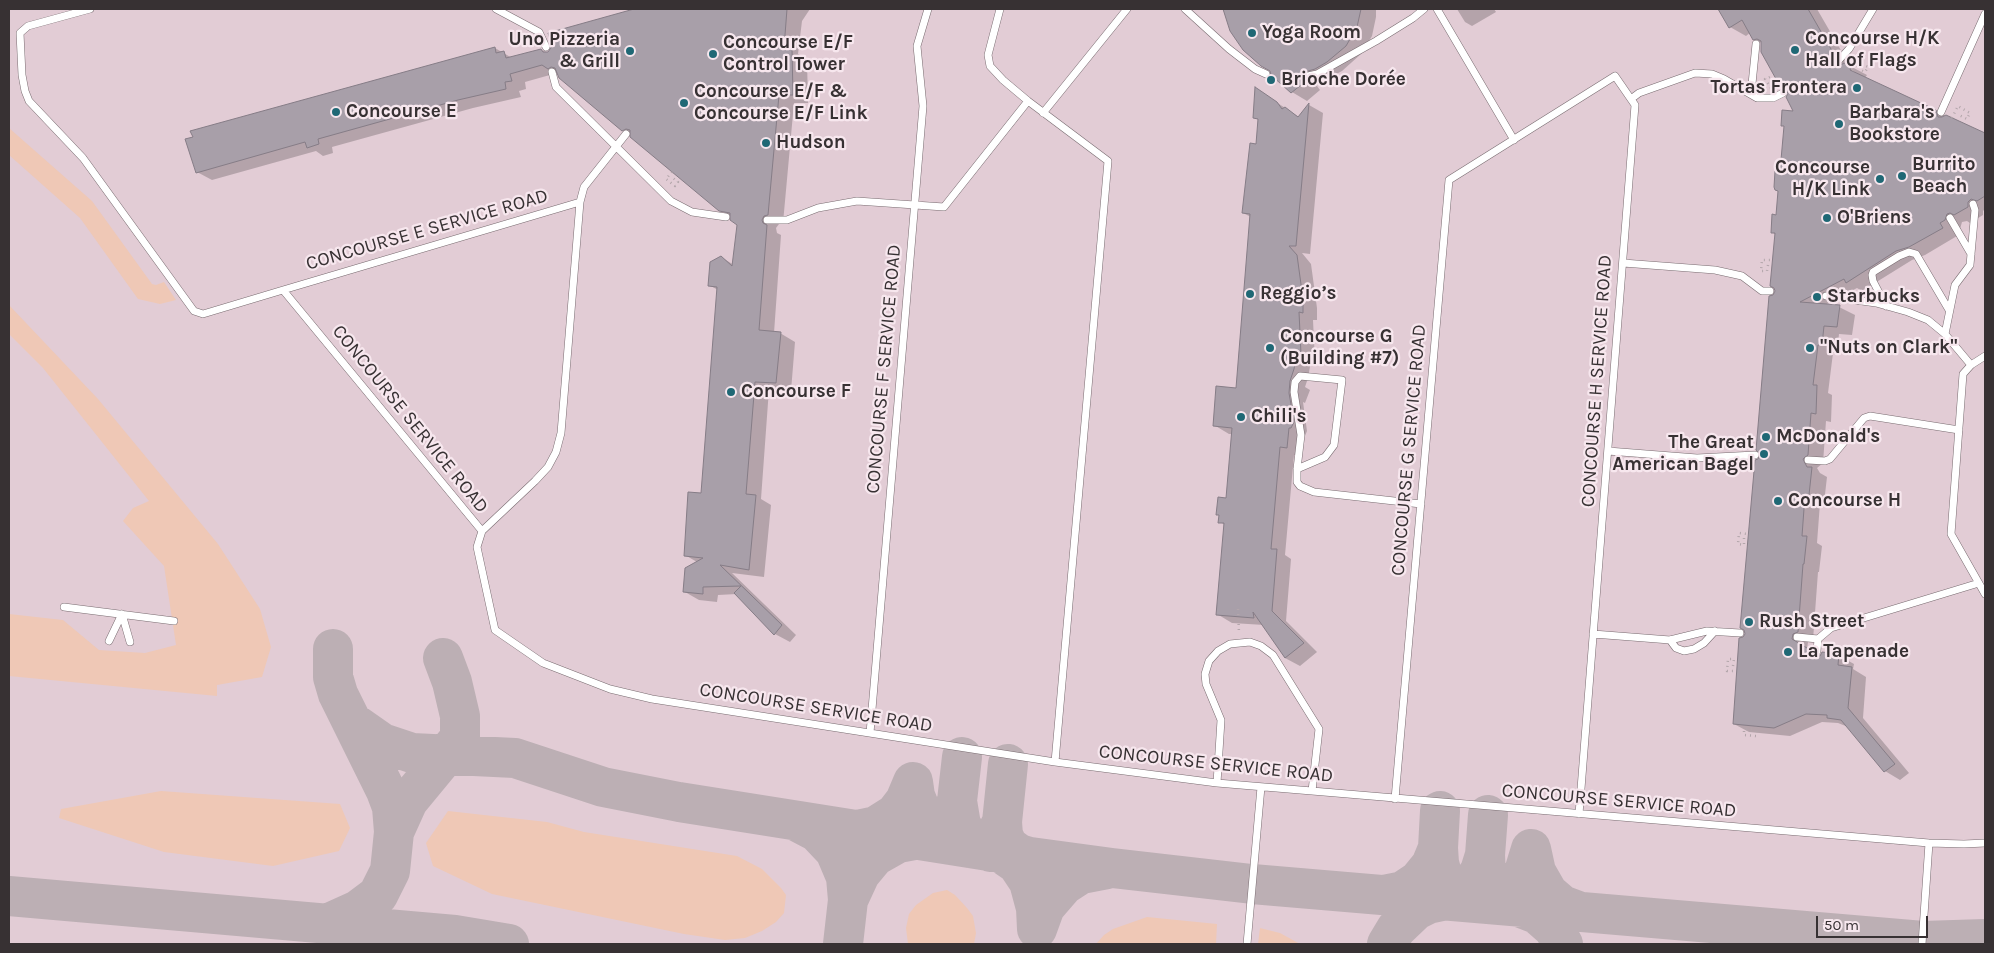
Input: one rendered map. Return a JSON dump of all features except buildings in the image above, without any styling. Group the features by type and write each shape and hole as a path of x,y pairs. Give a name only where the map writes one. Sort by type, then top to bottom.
{"lane":[{"path":"90,9 28,26 20,33 24,91 29,101 83,158 194,311 203,314 283,290"},
{"path":"496,9 539,32 546,47"},
{"name":"CONCOURSE F SERVICE ROAD","path":"870,732 923,106 917,46 928,9"},
{"path":"1000,9 988,55 990,66 1028,101 1108,161 1055,762"},
{"path":"1043,113 1127,9"},
{"path":"1185,9 1229,49 1254,69 1266,74"},
{"path":"1308,76 1317,74 1376,41 1424,9"},
{"path":"1437,9 1514,140 1615,76 1632,100 1639,93 1695,73 1712,74 1757,98 1773,98 1784,93"},
{"path":"1838,61 1846,53 1873,9"},
{"path":"1941,112 1985,14"},
{"path":"1751,94 1756,44"},
{"path":"552,72 556,87 671,201 692,212 726,217"},
{"name":"CONCOURSE H SERVICE ROAD","path":"1579,814 1635,105 1632,100"},
{"path":"767,220 787,220 818,208 856,201 944,207 1028,101"},
{"path":"482,531 536,481 548,467 556,452 561,433 580,202 584,187 626,134"},
{"name":"CONCOURSE G SERVICE ROAD","path":"1395,799 1449,180 1514,140"},
{"name":"CONCOURSE E SERVICE ROAD","path":"283,290 580,202"},
{"path":"1945,334 1955,285 1970,265 1975,210 1973,204"},
{"path":"1950,218 1971,254"},
{"path":"1886,306 1872,275 1873,272 1890,261 1910,252 1916,254 1950,310"},
{"path":"1623,263 1715,270 1742,276 1762,291 1770,291"},
{"name":"CONCOURSE SERVICE ROAD","path":"283,290 482,531 477,547 494,630 542,663 610,689 652,699 1055,762 1216,782 1395,799 1930,843 1964,844 1985,842"},
{"path":"1826,296 1886,306 1928,320 1945,334 1971,365"},
{"path":"1985,356 1971,365 1963,374 1951,534 1985,594"},
{"path":"1297,469 1326,457 1334,445 1342,380 1300,376 1295,382 1294,392 1301,435 1297,469 1297,482 1300,486 1314,492 1421,504"},
{"path":"1808,460 1825,461 1830,459 1864,418 1870,416 1959,430"},
{"path":"1608,451 1697,458 1756,455"},
{"path":"1817,652 1818,639 1831,628 1979,583"},
{"path":"64,607 174,621"},
{"path":"109,641 122,614"},
{"path":"122,614 130,642"},
{"path":"1593,634 1670,640 1707,630 1740,633"},
{"path":"1670,640 1676,648 1684,651 1694,649 1704,643 1715,631"},
{"path":"1797,637 1818,639"},
{"path":"1216,782 1221,720 1206,684 1205,674 1210,661 1218,651 1230,644 1250,642 1273,655 1319,729 1312,791"},
{"path":"1247,944 1261,787"},
{"path":"1922,944 1930,843"}],"path":[{"path":"1853,71 1857,62 1868,66 1865,72 1860,69"},
{"path":"1770,88 1766,79 1770,77 1774,82"},
{"path":"1952,118 1958,106 1970,113 1967,119 1959,115"},
{"path":"672,172 666,179 675,186 678,182 673,178"},
{"path":"1768,265 1767,271 1761,271 1762,260 1772,260"},
{"path":"1809,443 1820,444 1820,432 1814,432 1814,438"},
{"path":"1744,538 1744,544 1738,544 1739,533 1748,534"},
{"path":"1238,609 1240,642"},
{"path":"1733,666 1734,659 1728,659 1727,671 1736,671"},
{"path":"1752,729 1744,729 1744,735 1756,736 1757,727"}],"shaded area":[{"path":"9,9 1985,9 1985,944 9,944"},
{"path":"9,128 92,201 152,284 156,285 164,282 176,300 160,304 138,299 80,218 9,155"},
{"path":"9,305 98,399 218,544 260,609 271,647 262,677 217,685 217,696 9,676 9,614 63,620 99,650 145,653 176,645 164,566 123,521 133,508 149,501 43,368 9,334"},
{"path":"161,791 340,804 350,828 339,851 273,866 164,852 59,818 61,809"},
{"path":"448,811 547,822 584,832 737,856 762,869 781,888 786,895 784,913 776,922 762,931 745,938 725,940 684,934 492,894 433,866 426,843"},
{"path":"947,890 955,895 973,916 976,933 974,944 908,944 906,928 909,914 916,905 933,893"},
{"path":"1147,917 1217,924 1216,944 1096,944 1113,929"},
{"path":"1260,928 1280,933 1300,944 1258,944"}],"taxiway":[{"path":"327,924 358,910 378,895 390,871 394,832 392,807 386,791 338,694 333,677 333,649"},
{"path":"394,832 408,801 460,738 460,716 452,682 443,658"},
{"path":"352,722 382,743 412,753 515,758 603,787 679,802 1001,853 1112,868 1252,884 1923,941 1985,939"},
{"path":"957,801 962,757"},
{"path":"1002,822 1008,764"},
{"path":"857,830 876,826 895,814 905,801 913,782 915,796 921,811 937,833 948,841 969,848 981,846 996,834 1002,822 1003,835 1008,846 1019,854 1029,857"},
{"path":"796,821 817,832 835,851 846,877 848,900 860,874 875,856 898,843 930,837 937,833 947,825 957,801 961,825 971,840 991,852"},
{"path":"1438,848 1440,811"},
{"path":"1485,855 1488,815"},
{"path":"1383,895 1403,891 1418,881 1431,865 1438,848 1443,878 1450,891 1468,902"},
{"path":"1483,903 1497,899 1510,890 1524,872 1531,849 1536,872 1548,893 1562,905 1578,911"},
{"path":"1001,853 1017,864 1029,882 1036,908 1037,929 1045,907 1064,885 1081,874 1107,869"},
{"path":"1387,944 1396,929 1416,910 1428,904 1447,900 1461,894 1473,882 1480,871 1485,855 1486,875 1492,890 1506,902 1537,914 1553,928 1563,944"},
{"path":"9,896 455,935 509,944"},
{"path":"843,944 848,900"}],"place":[{"name":"Yoga Room","path":"1252,33"},
{"name":"Concourse H/K Hall of Flags","path":"1795,50"},
{"name":"Uno Pizzeria & Grill","path":"630,51"},
{"name":"Concourse E/F Control Tower","path":"713,54"},
{"name":"Brioche Dorée","path":"1271,80"},
{"name":"Tortas Frontera","path":"1857,88"},
{"name":"Concourse E/F & Concourse E/F Link","path":"684,103"},
{"name":"Concourse E","path":"336,112"},
{"name":"Barbara's Bookstore","path":"1839,124"},
{"name":"Hudson","path":"766,143"},
{"name":"Burrito Beach","path":"1902,176"},
{"name":"Concourse H/K Link","path":"1880,179"},
{"name":"O'Briens","path":"1827,218"},
{"name":"Reggio’s","path":"1250,294"},
{"name":"Starbucks","path":"1817,297"},
{"name":"Concourse G (Building #7)","path":"1270,348"},
{"name":"\"Nuts on Clark\"","path":"1810,348"},
{"name":"Concourse F","path":"731,392"},
{"name":"Chili's","path":"1241,417"},
{"name":"McDonald's","path":"1766,437"},
{"name":"The Great American Bagel","path":"1764,454"},
{"name":"Concourse H","path":"1778,501"},
{"name":"Rush Street","path":"1749,622"},
{"name":"La Tapenade","path":"1788,652"}]}
